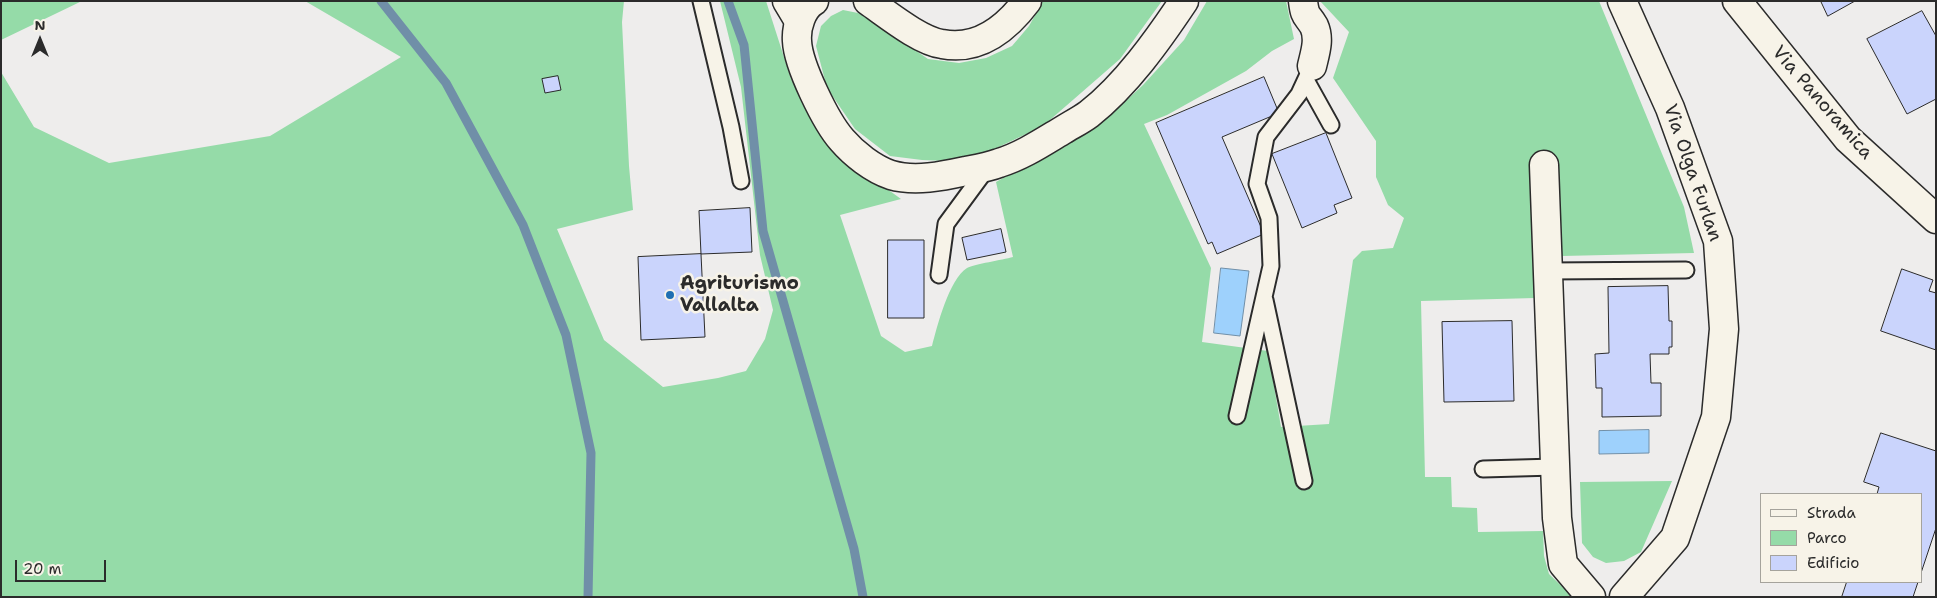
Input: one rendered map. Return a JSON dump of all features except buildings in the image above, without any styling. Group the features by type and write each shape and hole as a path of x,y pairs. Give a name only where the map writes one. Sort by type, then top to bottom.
{"street":[{"path":"868,1 916,33 940,44 963,45 985,39 1008,24 1027,1"},
{"path":"800,8 796,40 800,58 824,113 841,140 862,159 890,174 913,178 944,176 1001,163 1030,150 1089,114 1130,73 1165,30 1184,1"},
{"path":"1304,1 1304,14 1315,27 1318,42 1309,73"},
{"name":"Via Olga Furlan","path":"1622,1 1670,108 1718,241 1724,329 1716,417 1675,538 1624,597"},
{"name":"Via Panoramica","path":"1737,1 1848,139 1936,219"},
{"path":"1544,165 1557,518 1563,564 1591,597"}],"lane":[{"path":"700,1 731,127 742,181"},
{"path":"1309,73 1331,125"},
{"path":"1237,416 1271,266 1268,218 1257,184 1266,137 1299,94 1309,73"},
{"path":"939,276 946,224 989,166"},
{"path":"1548,272 1686,270"},
{"path":"1265,296 1304,481"},
{"path":"1483,469 1555,467"}],"green space":[{"path":"1,1 82,1 1,40"},
{"path":"305,1 624,1 622,22 633,210 557,229 604,340 663,387 718,378 746,371 765,339 773,310 760,255 741,87 720,1 766,1 791,79 829,147 901,199 840,215 881,336 905,352 932,346 949,293 955,282 967,268 1013,257 996,182 1104,121 1143,85 1184,40 1207,1 1286,1 1294,39 1272,51 1246,71 1167,115 1144,124 1211,268 1202,342 1268,351 1281,427 1329,424 1353,260 1362,251 1393,248 1404,218 1388,205 1376,177 1376,141 1333,78 1349,32 1320,1 1599,1 1684,207 1694,253 1562,256 1556,155 1532,155 1535,298 1421,301 1425,477 1451,477 1452,507 1477,508 1478,532 1543,531 1544,556 1549,574 1573,597 1,597 1,72 34,127 109,163 270,136 401,57"},
{"path":"1043,1 1162,1 1120,59 1043,126 986,153 947,161 890,156 855,129 827,88 816,46 821,26 831,16 843,10 858,13 876,23 928,59 959,63 986,58 1012,46 1029,26"},
{"path":"1672,481 1641,552 1624,561 1606,563 1593,557 1582,543 1580,482"}],"water":[{"path":"1221,268 1249,271 1240,336 1214,333"},
{"path":"1649,430 1649,453 1599,454 1599,431"}],"waterway":[{"path":"381,1 446,83 523,225 566,335 591,453 588,597"},
{"path":"728,1 744,45 763,231 854,549 863,597"}],"place":[{"name":"Agriturismo Vallalta","path":"670,295"}]}
